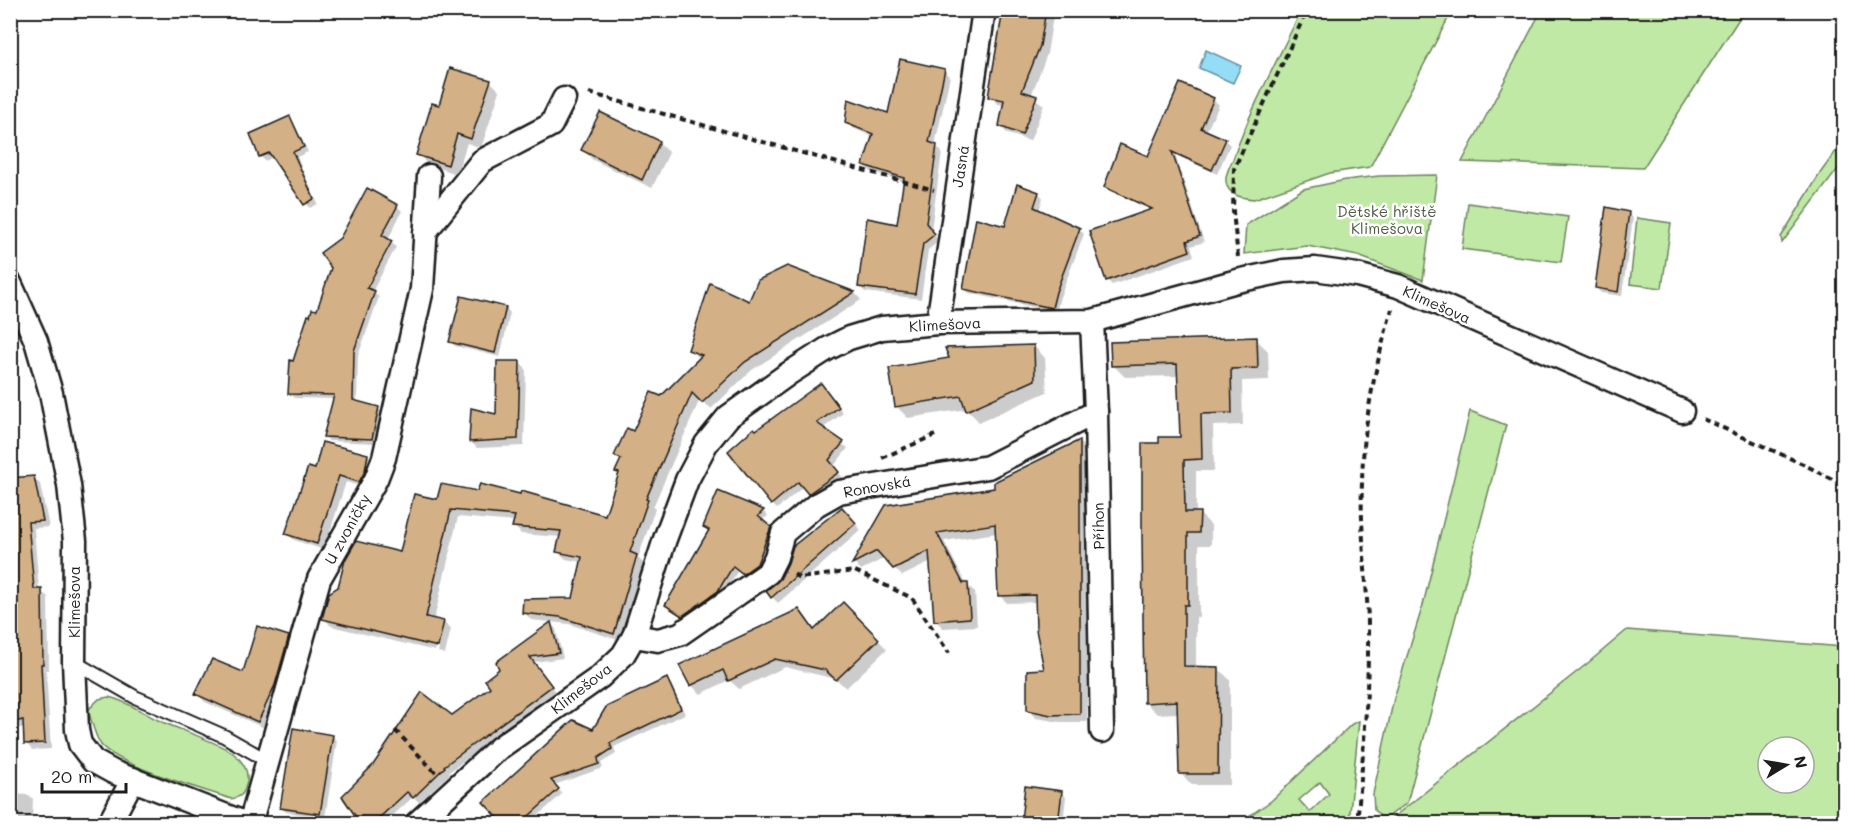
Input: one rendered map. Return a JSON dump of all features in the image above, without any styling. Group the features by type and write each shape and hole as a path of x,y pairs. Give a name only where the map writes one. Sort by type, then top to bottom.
{"street":[{"name":"Jasná","path":"938,323 984,10"},
{"path":"425,232 482,162 551,125 564,99"},
{"name":"U zvoničky","path":"248,824 319,579 376,479 384,458 422,289 429,176"},
{"name":"Klimešova","path":"416,824 499,748 600,677 623,655 634,636 665,539 687,480 706,444 728,417 827,348 849,338 882,328 938,323 1092,321 1284,270 1315,269 1357,274 1398,286 1682,411"},
{"name":"Klimešova","path":"10,283 36,340 51,393 69,485 75,541 74,662 77,730 80,744 93,760 113,772 248,824"},
{"name":"Příhon","path":"1092,321 1102,731"},
{"name":"Ronovská","path":"634,636 658,640 680,634 768,573 776,557 783,533 816,505 839,492 988,467 1096,412"},
{"path":"109,824 133,779"}],"lane":[{"path":"74,662 135,697 224,736 268,760"}],"path":[{"path":"1237,281 1239,260 1233,212 1234,169 1307,10"},
{"path":"564,99 568,87 956,196"},
{"path":"1357,824 1368,688 1368,623 1361,485 1364,439 1378,355 1398,286"},
{"path":"1682,411 1805,465 1845,488"},
{"path":"776,557 799,578 855,571 912,598 949,653"},
{"path":"395,730 452,791"}],"green space":[{"path":"1301,11 1452,11 1370,167 1330,173 1254,199 1241,197 1229,190 1226,181 1227,173 1256,102"},
{"path":"1541,11 1744,11 1643,168 1462,162"},
{"path":"1844,140 1844,161 1782,243 1781,237 1821,172"},
{"name":"Dětské hřiště Klimešova","path":"1437,175 1423,280 1358,256 1307,246 1244,254 1246,225 1303,189 1379,176"},
{"path":"1468,203 1568,217 1561,262 1462,249"},
{"path":"1637,218 1671,223 1662,288 1630,284"},
{"path":"1470,411 1506,425 1407,803 1389,816 1381,817 1374,810 1373,794 1394,698 1423,605"},
{"path":"1627,630 1844,647 1844,823 1386,823"},
{"path":"109,697 129,704 160,721 217,744 233,753 247,772 243,793 231,799 142,769 111,753 101,745 88,710 99,699"},
{"path":"1359,721 1349,823 1239,823 1271,801 1352,724","holes":["1320,782 1329,794 1310,812 1299,800"]}],"water":[{"path":"1206,50 1241,66 1233,83 1199,68"}],"building":[{"path":"1003,10 1046,10 1040,46 1022,91 1037,96 1022,135 999,126 1004,100 988,97"},
{"path":"900,59 945,69 929,142 937,145 926,223 935,234 923,244 915,294 858,287 867,218 897,224 904,178 863,165 873,134 845,123 848,99 888,113"},
{"path":"450,68 491,80 471,139 457,134 448,165 416,155 432,103 439,105"},
{"path":"1180,83 1214,98 1201,128 1226,139 1212,170 1172,152 1200,236 1187,241 1190,251 1106,281 1089,231 1152,209 1104,187 1120,144 1148,156"},
{"path":"600,112 660,141 642,180 581,150"},
{"path":"290,116 304,147 293,152 314,199 304,205 269,153 259,157 250,134"},
{"path":"1017,184 1039,192 1034,207 1080,228 1052,308 963,289 976,218 1005,226"},
{"path":"367,188 398,205 382,235 392,241 367,288 375,291 354,351 353,400 379,407 372,439 323,437 334,395 288,394 290,360 293,361 308,315 310,316 312,309 317,310 331,268 320,253 340,238"},
{"path":"1606,207 1629,212 1618,292 1595,288"},
{"path":"787,266 855,292 745,362 702,403 692,393 646,499 648,500 630,552 637,555 614,634 560,617 522,613 523,599 573,598 582,557 556,552 561,531 512,527 515,516 451,510 426,617 444,621 438,647 322,619 329,593 338,587 345,560 356,541 400,552 414,494 437,499 441,484 477,491 480,484 520,494 521,491 605,515 619,473 615,472 621,459 614,456 627,428 633,431 651,392 661,396 702,355 688,350 710,283 749,301 758,280"},
{"path":"461,296 506,307 495,353 449,342"},
{"path":"1257,337 1258,368 1231,369 1232,413 1201,414 1202,459 1184,460 1185,512 1200,512 1199,533 1188,533 1188,605 1184,605 1184,666 1219,667 1218,774 1179,774 1177,701 1144,703 1142,535 1142,443 1159,443 1159,437 1180,437 1177,364 1111,366 1110,342"},
{"path":"1034,345 1035,380 966,411 961,396 895,407 889,368 949,358 945,348"},
{"path":"497,361 520,361 518,439 469,442 471,408 496,414"},
{"path":"821,383 839,407 817,423 844,442 829,460 839,472 808,494 798,482 771,505 728,451 754,428 756,430"},
{"path":"1080,440 1080,714 1051,715 1027,710 1027,670 1044,669 1036,630 1035,595 998,596 995,524 937,533 963,583 968,583 970,618 934,621 929,551 893,569 877,551 852,564 886,505 994,488 994,482"},
{"path":"322,442 368,454 365,471 359,482 339,476 317,544 285,534 308,467 315,469"},
{"path":"34,476 43,521 28,522 34,589 42,589 43,664 41,664 45,743 24,744 23,720 10,723 10,478"},
{"path":"718,491 764,510 758,516 771,527 757,564 743,574 733,566 718,591 682,616 665,605 709,530 703,527"},
{"path":"842,507 856,523 771,598 766,591 780,579 793,546"},
{"path":"843,602 879,639 836,680 825,670 775,659 728,681 723,670 690,686 679,665 799,609 814,630"},
{"path":"551,622 559,653 530,657 552,686 444,766 413,798 407,792 380,817 360,823 342,796 373,765 422,692 452,715 490,687 485,680 499,669 496,662"},
{"path":"257,626 289,636 275,685 258,722 195,694 212,659 243,672"},
{"path":"667,678 681,709 610,743 612,749 598,758 599,764 551,780 559,789 520,824 504,824 483,802 573,720 593,729 606,707"},
{"path":"293,728 333,735 320,814 280,808"},
{"path":"1025,786 1062,791 1058,824 1021,820"}]}
